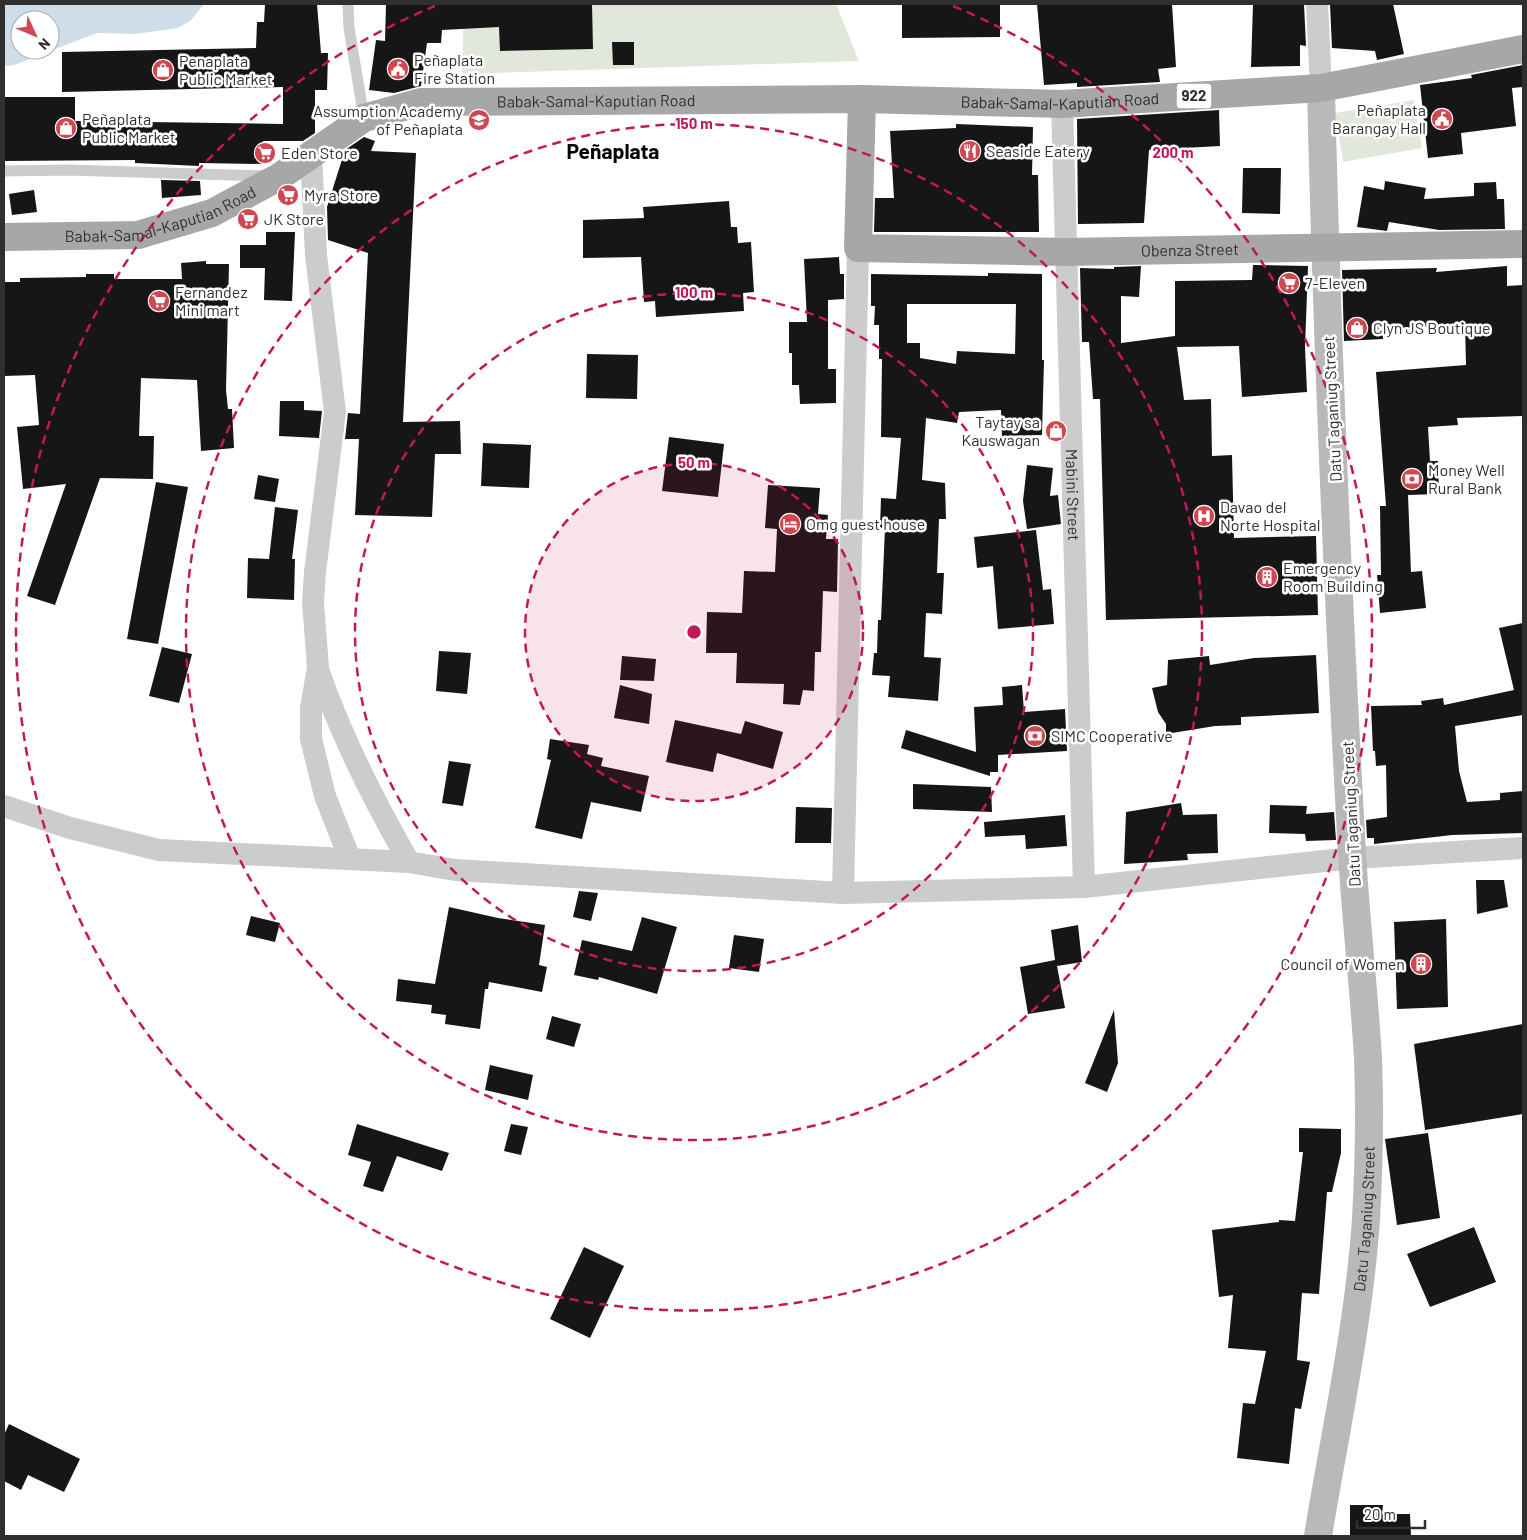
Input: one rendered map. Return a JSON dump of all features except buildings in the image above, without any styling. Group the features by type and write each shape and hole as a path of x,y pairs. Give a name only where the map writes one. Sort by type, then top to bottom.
{"main road":[{"name":"Babak-Samal-Kaputian Road","path":"4,237 138,235 212,213 279,176 364,118 421,102 862,99 1062,104 1320,88 1523,48"},
{"name":"Datu Taganiug Street","path":"1318,1536 1356,1302 1366,1221 1369,1138 1368,1060 1352,858 1324,249 1320,88"},
{"path":"858,248 862,99"},
{"name":"Obenza Street","path":"858,248 1065,252 1324,249 1523,244"}],"street":[{"path":"1317,4 1320,88"},
{"name":"Mabini Street","path":"1062,104 1084,887"},
{"path":"311,155 316,255 335,412 313,602 318,668 334,716 385,820 409,862"},
{"path":"843,893 858,248"},
{"path":"318,668 311,708 311,739 325,796 350,859"},
{"path":"4,806 70,828 159,850 409,862 455,870 843,893 1084,887 1352,858 1523,848"}],"lane":[{"path":"348,4 349,28 364,118"},
{"path":"4,171 68,170 279,176"}],"shaded area":[{"path":"4,4 204,4 190,21 178,28 135,34 97,33 60,47 60,10 10,10 10,60 27,60 14,65 4,66"},
{"path":"464,4 836,4 859,61 462,74"},
{"path":"1414,100 1422,148 1343,162 1335,113"}],"place":[{"name":"Peñaplata Fire Station","path":"398,69"},
{"name":"Penaplata Public Market","path":"163,70"},
{"name":"Peñaplata Barangay Hall","path":"1442,119"},
{"name":"Assumption Academy of Peñaplata","path":"479,120"},
{"name":"Peñaplata Public Market","path":"66,128"},
{"name":"Seaside Eatery","path":"970,151"},
{"name":"Eden Store","path":"265,153"},
{"name":"Myra Store","path":"288,195"},
{"name":"JK Store","path":"248,219"},
{"name":"7-Eleven","path":"1289,283"},
{"name":"Fernandez Mini mart","path":"159,301"},
{"name":"Clyn JS Boutique","path":"1357,328"},
{"name":"Taytay sa Kauswagan","path":"1056,431"},
{"name":"Money Well Rural Bank","path":"1412,479"},
{"name":"Davao del Norte Hospital","path":"1204,516"},
{"name":"Omg guest house","path":"790,524"},
{"name":"Emergency Room Building","path":"1267,577"},
{"name":"SIMC Cooperative","path":"1035,736"},
{"name":"Council of Women","path":"1421,964"}],"district":[{"name":"Peñaplata","path":"613,152"}]}
